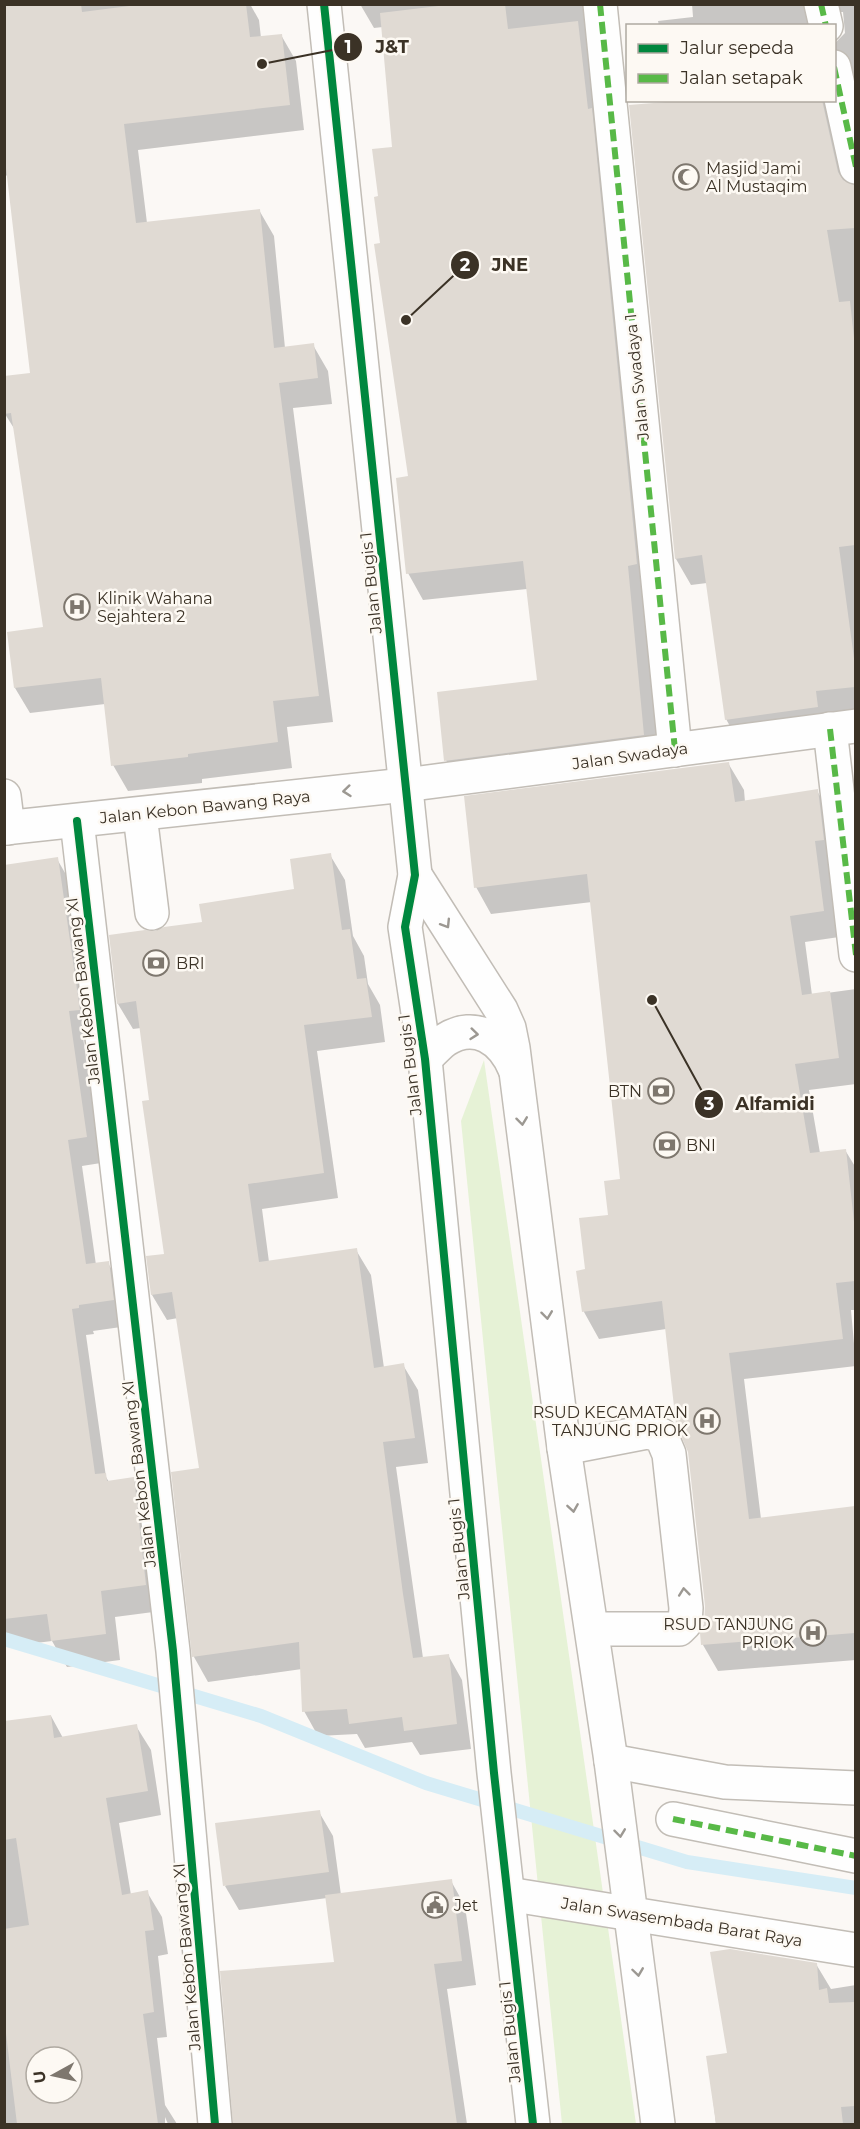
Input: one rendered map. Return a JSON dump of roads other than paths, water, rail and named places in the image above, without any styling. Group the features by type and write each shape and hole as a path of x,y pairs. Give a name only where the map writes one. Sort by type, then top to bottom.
{"street":[{"name":"Jalan Bugis 1","path":"324,4 415,874 405,927 425,1059 494,1773 534,2124"},
{"name":"Jalan Swadaya 1","path":"600,4 675,750"},
{"path":"821,4 826,24"},
{"path":"836,77 855,167"},
{"name":"Jalan Swadaya","path":"405,785 843,728"},
{"path":"843,728 855,955"},
{"name":"Jalan Kebon Bawang Raya","path":"6,828 405,785"},
{"path":"4,796 6,828"},
{"path":"140,814 152,913"},
{"name":"Jalan Kebon Bawang XI","path":"77,821 172,1651 215,2124"},
{"name":"Jalan Bugis 1","path":"415,874 501,1010 509,1028 564,1448 613,1772 658,2124"},
{"path":"425,1059 444,1040 460,1033 478,1033 495,1040 508,1053 515,1070"},
{"path":"564,1448 647,1432 661,1435 669,1454 686,1608 685,1623 679,1629 592,1629"},
{"path":"613,1772 725,1782 855,1788"},
{"path":"673,1819 855,1856"},
{"name":"Jalan Swasembada Barat Raya","path":"507,1879 628,1898 855,1950"}],"waterway":[{"path":"4,1639 261,1716 426,1783 687,1862 856,1888"}],"place":[{"name":"J&T","path":"262,64"},
{"name":"Masjid Jami Al Mustaqim","path":"686,177"},
{"name":"JNE","path":"406,320"},
{"name":"Klinik Wahana Sejahtera 2","path":"77,607"},
{"name":"BRI","path":"156,963"},
{"name":"Alfamidi","path":"652,1000"},
{"name":"BTN","path":"661,1091"},
{"name":"BNI","path":"667,1145"},
{"name":"RSUD KECAMATAN TANJUNG PRIOK","path":"707,1421"},
{"name":"RSUD TANJUNG PRIOK","path":"813,1633"},
{"name":"Jet","path":"435,1905"}]}
